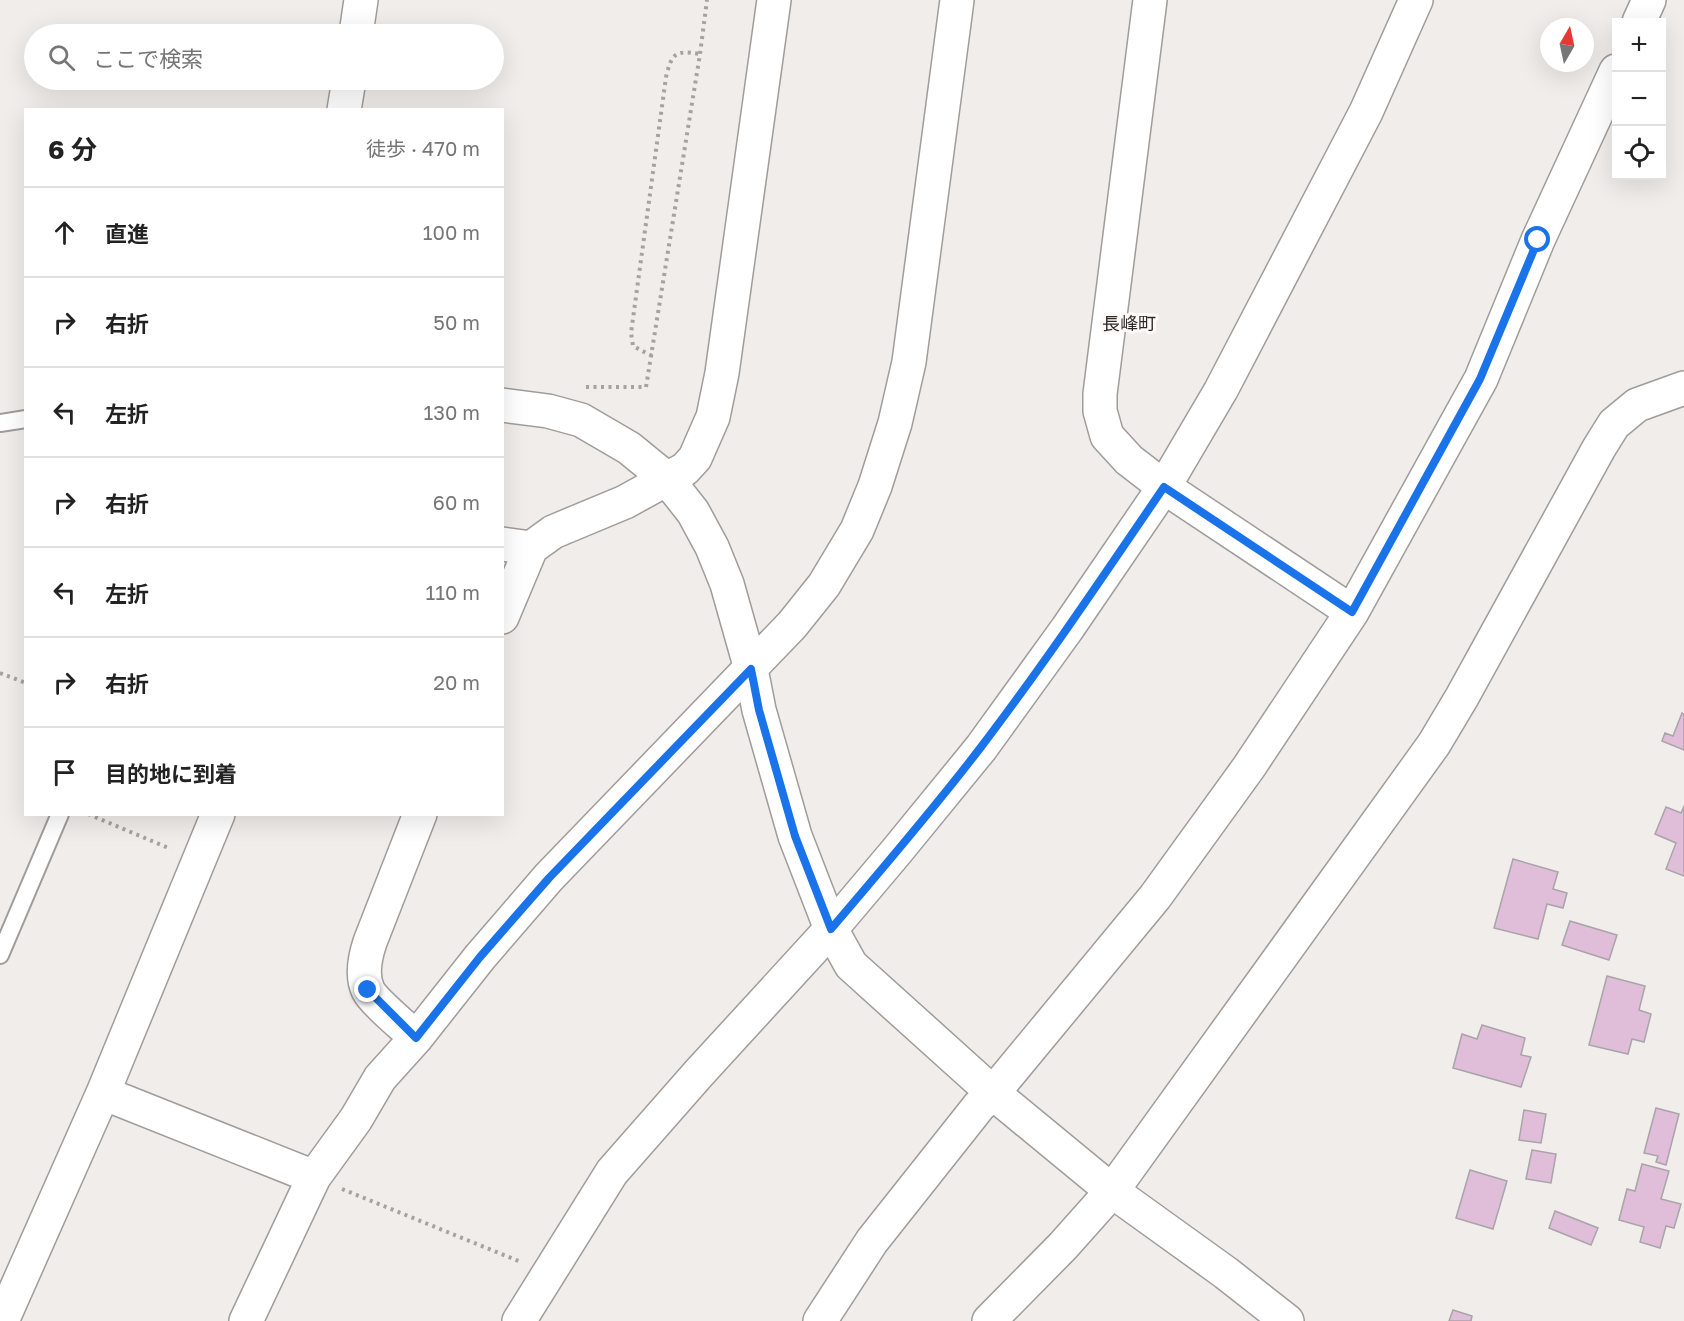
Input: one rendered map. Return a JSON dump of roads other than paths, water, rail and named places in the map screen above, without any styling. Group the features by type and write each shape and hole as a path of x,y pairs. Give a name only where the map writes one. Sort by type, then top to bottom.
{"street":[{"path":"357,24 361,0"},
{"path":"504,608 517,546 626,502 685,469 695,458 713,417 722,373 774,0"},
{"path":"246,1321 314,1177 356,1119 380,1078 549,878 792,626 824,585 857,530 875,486 896,423 909,362 957,0"},
{"path":"1150,0 1102,382 1100,411 1107,436 1130,460 1164,487 1352,612"},
{"path":"519,1321 612,1172 831,929 981,748 1067,629 1164,487 1221,390 1303,235 1366,112 1416,0"},
{"path":"1641,18 1649,0"},
{"path":"820,1321 872,1241 979,1106 993,1093 1155,897 1249,767 1352,612 1480,379 1538,240 1616,72"},
{"path":"344,108 347,90"},
{"path":"989,1321 1063,1246 1112,1191 1434,744 1614,424 1637,405 1684,388"},
{"path":"504,405 548,411 581,420 629,448 667,479 693,512 712,548 727,584 751,669 759,710 795,836 831,929 851,966 993,1093 1112,1191 1226,1273 1287,1321"},
{"path":"2,1321 103,1093 217,816"},
{"path":"416,1038 368,990 365,958 419,816"},
{"path":"103,1093 314,1177"}],"lane":[{"path":"0,423 24,418"},
{"path":"0,955 59,816"}],"district":[{"name":"長峰町","path":"1129,324"}]}
